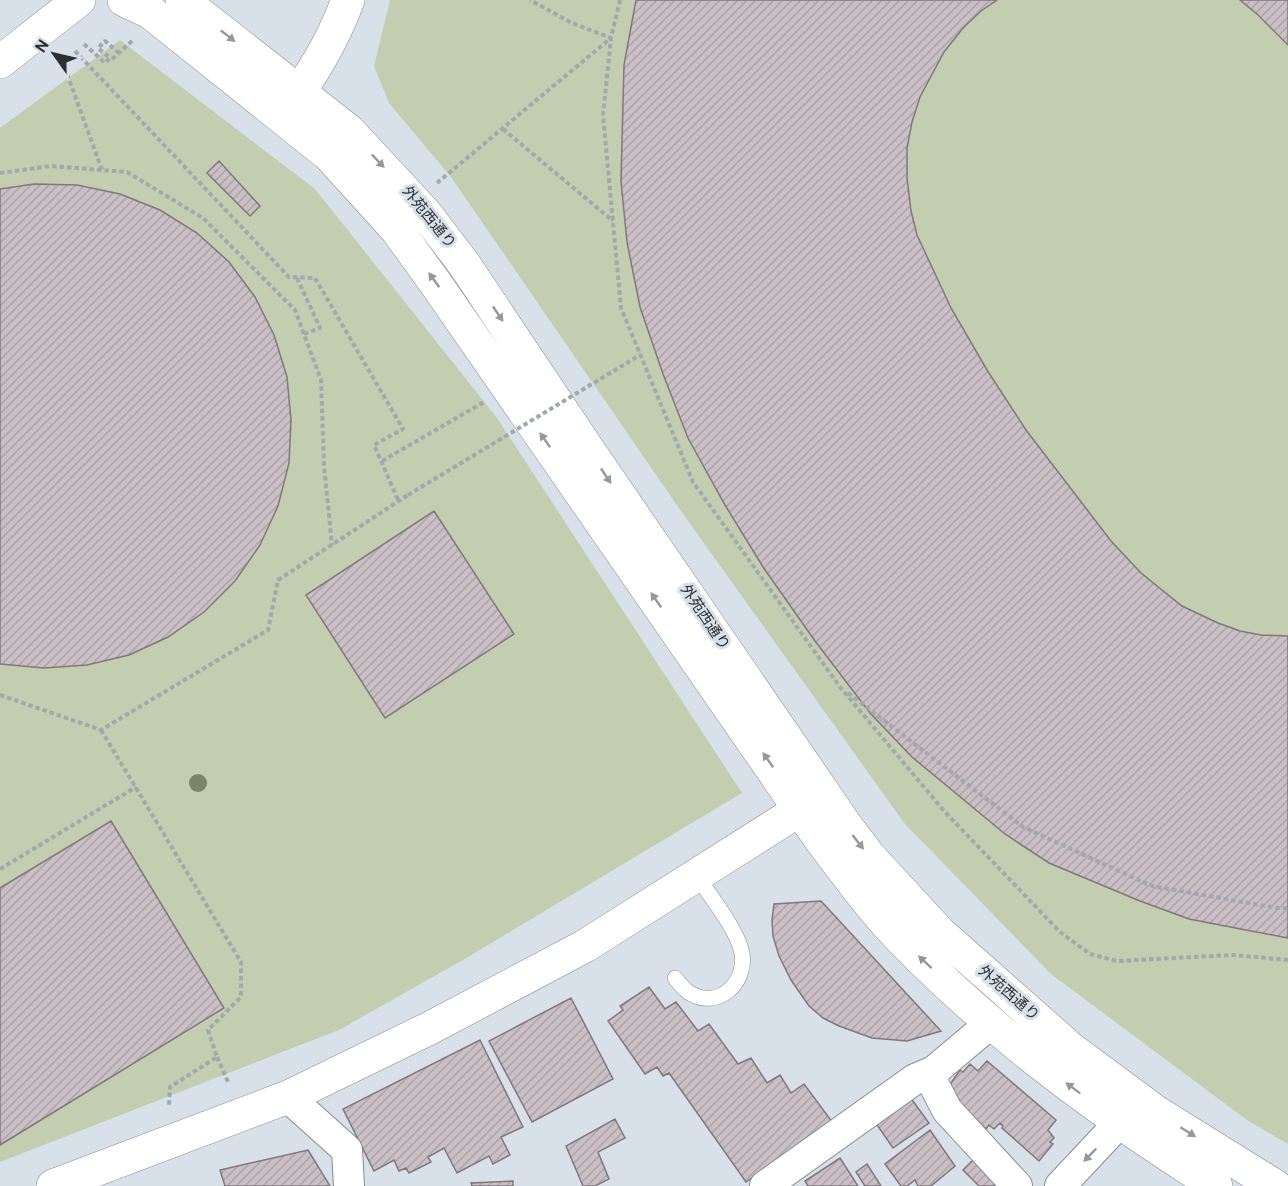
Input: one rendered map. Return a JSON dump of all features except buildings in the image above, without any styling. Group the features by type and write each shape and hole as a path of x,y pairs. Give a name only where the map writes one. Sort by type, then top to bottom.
{"main road":[{"name":"外苑西通り","path":"182,0 291,103 329,155 397,230 812,802 848,876 904,942 991,1023 1130,1112 1275,1186"},
{"path":"291,103 322,58 338,27 348,0"},
{"path":"0,62 76,2"},
{"name":"外苑西通り","path":"137,4 291,103"},
{"name":"外苑西通り","path":"812,802 869,856 939,932 1071,1049 1130,1112 1216,1186"},
{"path":"53,1186 288,1097 428,1029 585,946 812,802"}],"street":[{"path":"765,1186 915,1079 934,1071 991,1023"},
{"path":"934,1071 933,1083 947,1110 1017,1186"},
{"path":"288,1097 347,1150 349,1186"},
{"path":"1060,1186 1130,1112"}],"lane":[{"path":"675,978 688,992 715,997 732,989 742,971 741,948 697,876"}],"path":[{"path":"530,0 572,22 611,38"},
{"path":"620,0 611,38 603,116 621,308 693,482 840,687 945,812 1060,932 1090,954 1117,961 1232,955 1288,960"},
{"path":"432,187 611,38"},
{"path":"112,59 133,40"},
{"path":"84,44 105,63 110,58 98,48 105,41 120,53"},
{"path":"75,51 289,277 315,278 403,429 374,445 399,502"},
{"path":"62,60 102,170"},
{"path":"503,129 613,221"},
{"path":"0,173 51,166 127,172 203,218 295,310 321,380 324,466 332,545"},
{"path":"297,278 321,328 304,334"},
{"path":"101,730 268,630 278,580 408,495 640,355"},
{"path":"382,461 492,398"},
{"path":"840,687 1023,827 1152,886 1288,908"},
{"path":"0,694 101,730 242,962 241,997 208,1030 229,1084"},
{"path":"0,869 136,787"},
{"path":"169,1107 170,1087 217,1057"}],"green space":[{"path":"390,0 1288,0 1288,1144 1247,1120 1051,974 905,824 683,514 451,177 389,103 374,66"},
{"path":"120,40 315,189 497,418 742,793 468,957 339,1030 0,1162 0,128"}]}
